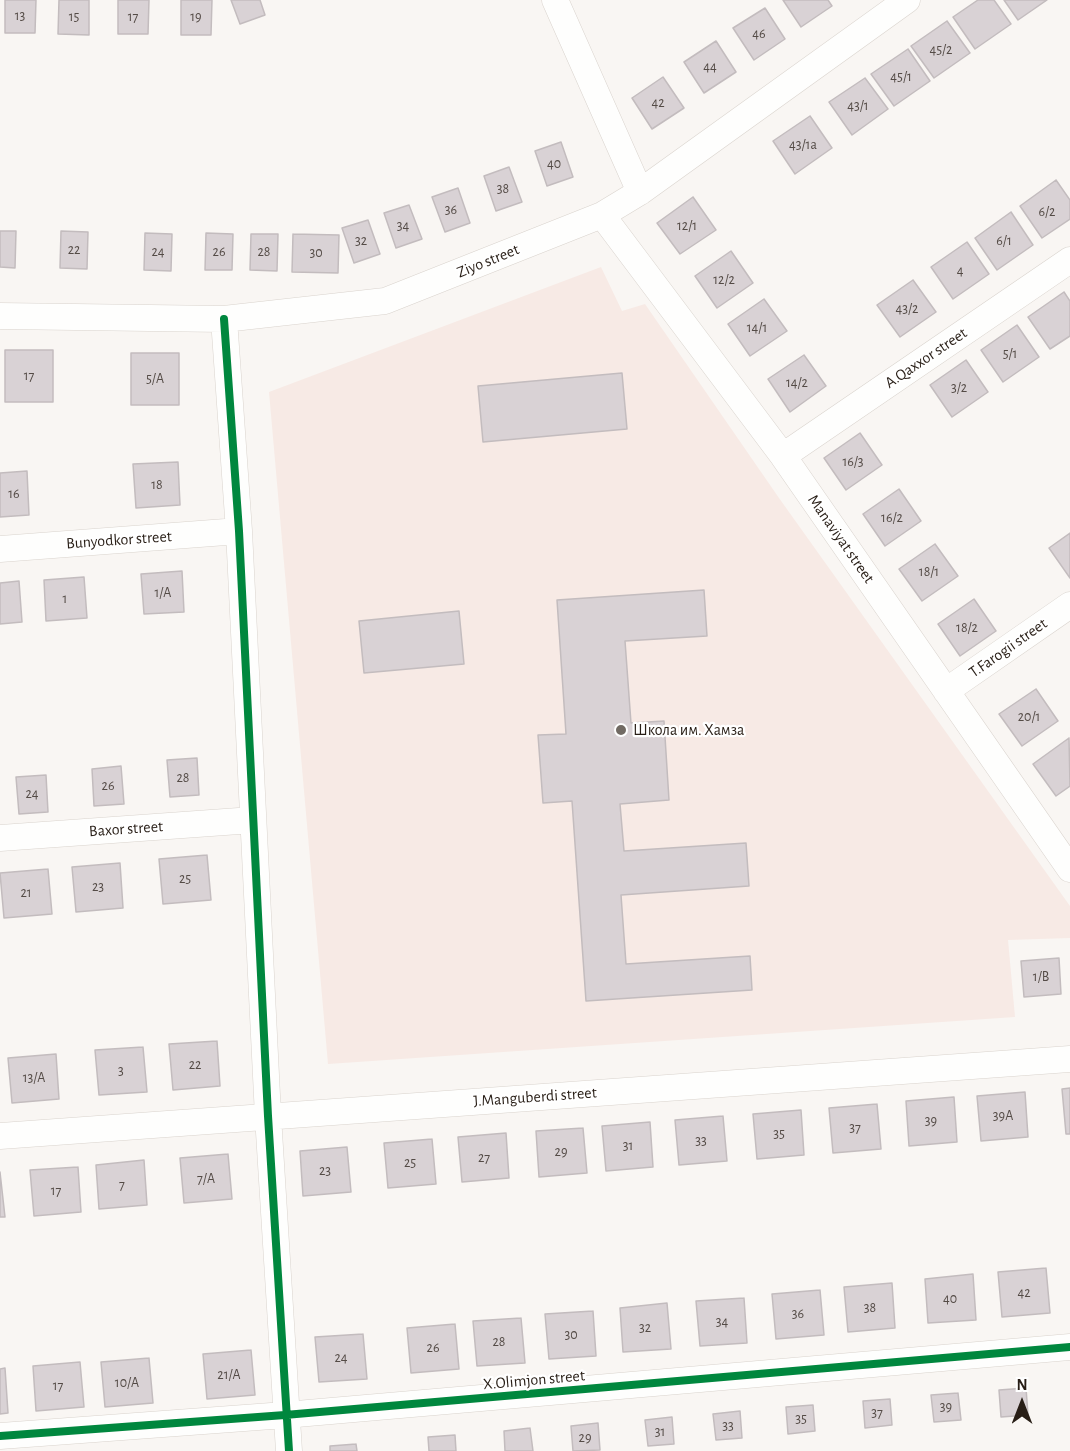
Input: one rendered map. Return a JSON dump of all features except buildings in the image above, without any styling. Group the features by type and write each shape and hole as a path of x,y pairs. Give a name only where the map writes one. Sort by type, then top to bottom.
{"street":[{"path":"555,0 640,192"},
{"name":"Ziyo street","path":"0,316 224,319 385,302 603,215 640,192 907,0"},
{"name":"Manaviyat street","path":"603,215 783,456 1070,869"},
{"name":"A.Qaxxor street","path":"783,456 1070,260"},
{"path":"224,319 238,531 285,1415 289,1451"},
{"name":"Bunyodkor street","path":"0,549 238,531"},
{"name":"T.Farogii street","path":"946,691 1070,605"},
{"name":"Baxor street","path":"0,838 253,820"},
{"name":"J.Manguberdi street","path":"0,1136 1070,1059"},
{"name":"X.Olimjon street","path":"0,1436 285,1415 1070,1347"}],"shaded area":[{"name":"Школа им. Хамза","path":"601,267 622,311 645,304 779,498 1070,906 1070,938 1008,940 1015,1017 328,1064 269,392"}],"cycle path":[{"path":"224,319 239,531 268,1116 289,1451"},
{"path":"0,1436 285,1415 1070,1347"}],"place":[{"name":"Школа им. Хамза","path":"621,730"}]}
